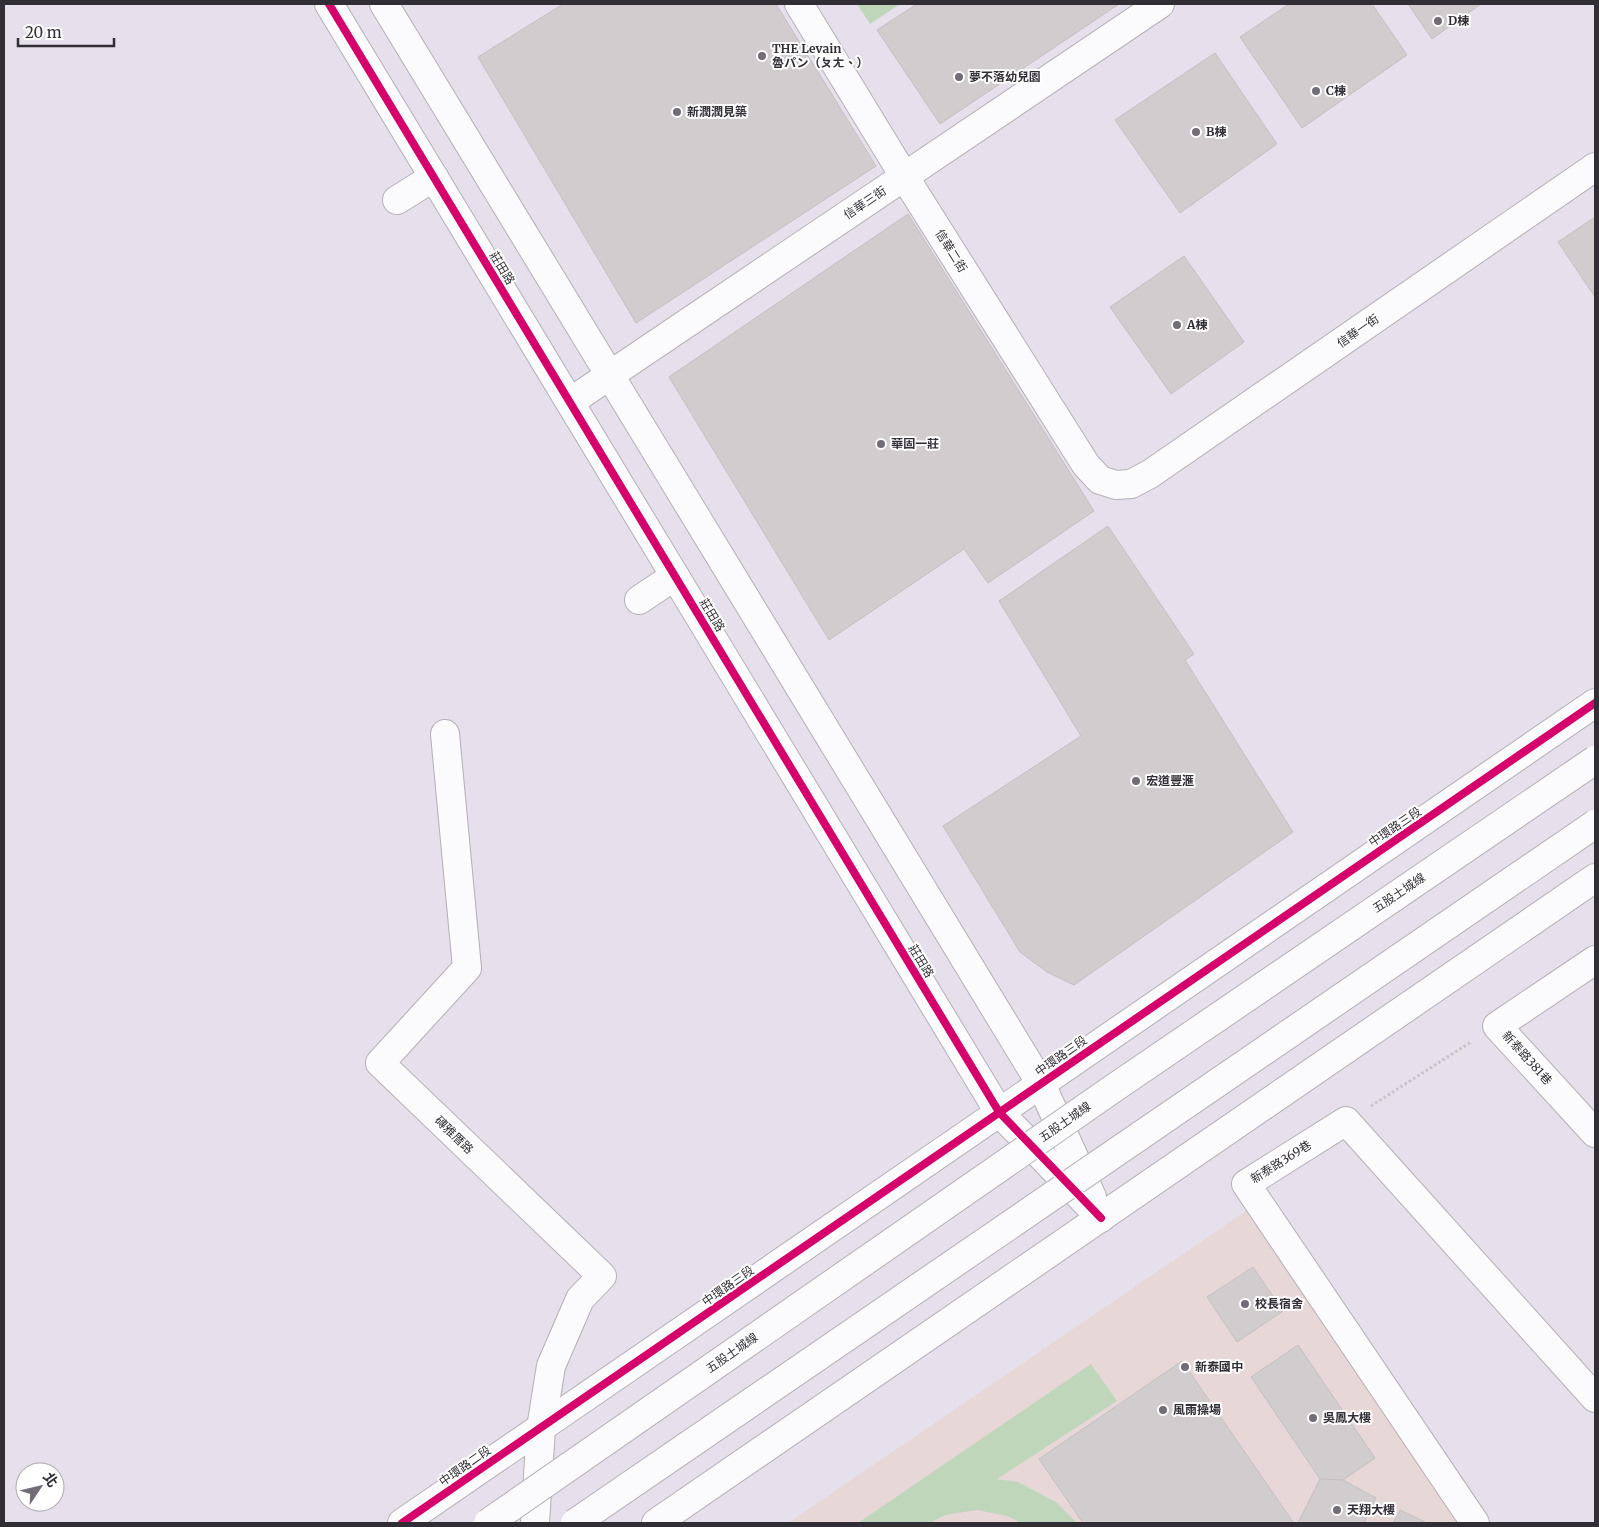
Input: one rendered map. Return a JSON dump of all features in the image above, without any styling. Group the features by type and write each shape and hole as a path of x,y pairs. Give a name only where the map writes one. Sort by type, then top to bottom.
{"main road":[{"name":"莊田路","path":"329,4 999,1112 1101,1218"},
{"path":"384,4 1041,1084 1101,1218"},
{"name":"信華二街","path":"799,4 904,176 1086,465 1100,480 1116,485"},
{"name":"信華三街","path":"570,402 1160,4"},
{"name":"信華一街","path":"1116,485 1131,484 1150,474 1595,167"},
{"path":"397,200 434,177"},
{"path":"639,600 675,576"},
{"name":"中環路三段","path":"541,1428 1595,703"},
{"name":"磚雅厝路","path":"445,734 467,968 380,1063 602,1276 580,1299 551,1366 541,1428 534,1523"},
{"name":"五股土城線","path":"488,1523 1114,1088 1595,760"},
{"path":"575,1523 1595,824"},
{"path":"656,1523 1595,878"},
{"name":"新泰路381巷","path":"1595,960 1497,1026 1595,1133"},
{"path":"1346,1121 1595,1398"},
{"name":"新泰路369巷","path":"1346,1121 1246,1184 1476,1523"},
{"name":"中環路二段","path":"402,1523 541,1428"}],"path":[{"path":"1346,1121 1497,1026"}],"shaded area":[{"name":"新泰國中","path":"1246,1211 1460,1523 788,1523"}],"green space":[{"path":"857,4 900,4 870,24"},
{"path":"1091,1364 1117,1401 997,1479 1018,1482 1056,1502 1077,1523 1022,1523 1007,1516 977,1510 945,1515 930,1523 858,1523"}],"building":[{"name":"新潤潤見築","path":"563,4 776,4 876,166 636,323 478,57"},
{"name":"夢不落幼兒園","path":"917,4 1119,4 940,124 877,30"},
{"name":"C棟","path":"1289,4 1372,4 1407,55 1302,128 1240,37"},
{"name":"D棟","path":"1408,4 1481,4 1432,39"},
{"name":"B棟","path":"1215,53 1277,144 1180,213 1115,120"},
{"name":"華固一莊","path":"908,214 1094,511 988,583 964,549 829,640 669,377"},
{"path":"1595,217 1595,297 1558,242"},
{"name":"A棟","path":"1184,256 1244,342 1171,394 1110,307"},
{"name":"宏道豐滙","path":"1108,526 1194,654 1185,660 1293,832 1074,985 1047,972 1020,952 943,826 1081,736 999,601"},
{"name":"校長宿舍","path":"1253,1267 1283,1311 1237,1342 1207,1297"},
{"name":"吳鳳大樓","path":"1298,1345 1375,1458 1343,1480 1320,1479 1251,1377"},
{"name":"風雨操場","path":"1182,1361 1292,1523 1083,1523 1039,1459"},
{"name":"天翔大樓","path":"1320,1479 1343,1480 1376,1498 1364,1523 1298,1523"},
{"path":"1400,1510 1427,1523 1393,1523"}],"cycle path":[{"path":"329,4 999,1112 1101,1218"},
{"path":"402,1523 1595,703"}],"place":[{"name":"D棟","path":"1438,21"},
{"name":"THE Levain 魯パン（ㄆㄤ、）","path":"762,56"},
{"name":"夢不落幼兒園","path":"959,77"},
{"name":"C棟","path":"1316,91"},
{"name":"新潤潤見築","path":"677,112"},
{"name":"B棟","path":"1196,132"},
{"name":"A棟","path":"1177,325"},
{"name":"華固一莊","path":"881,444"},
{"name":"宏道豐滙","path":"1136,781"},
{"name":"校長宿舍","path":"1245,1304"},
{"name":"新泰國中","path":"1185,1367"},
{"name":"風雨操場","path":"1163,1410"},
{"name":"吳鳳大樓","path":"1313,1418"},
{"name":"天翔大樓","path":"1337,1510"}]}
